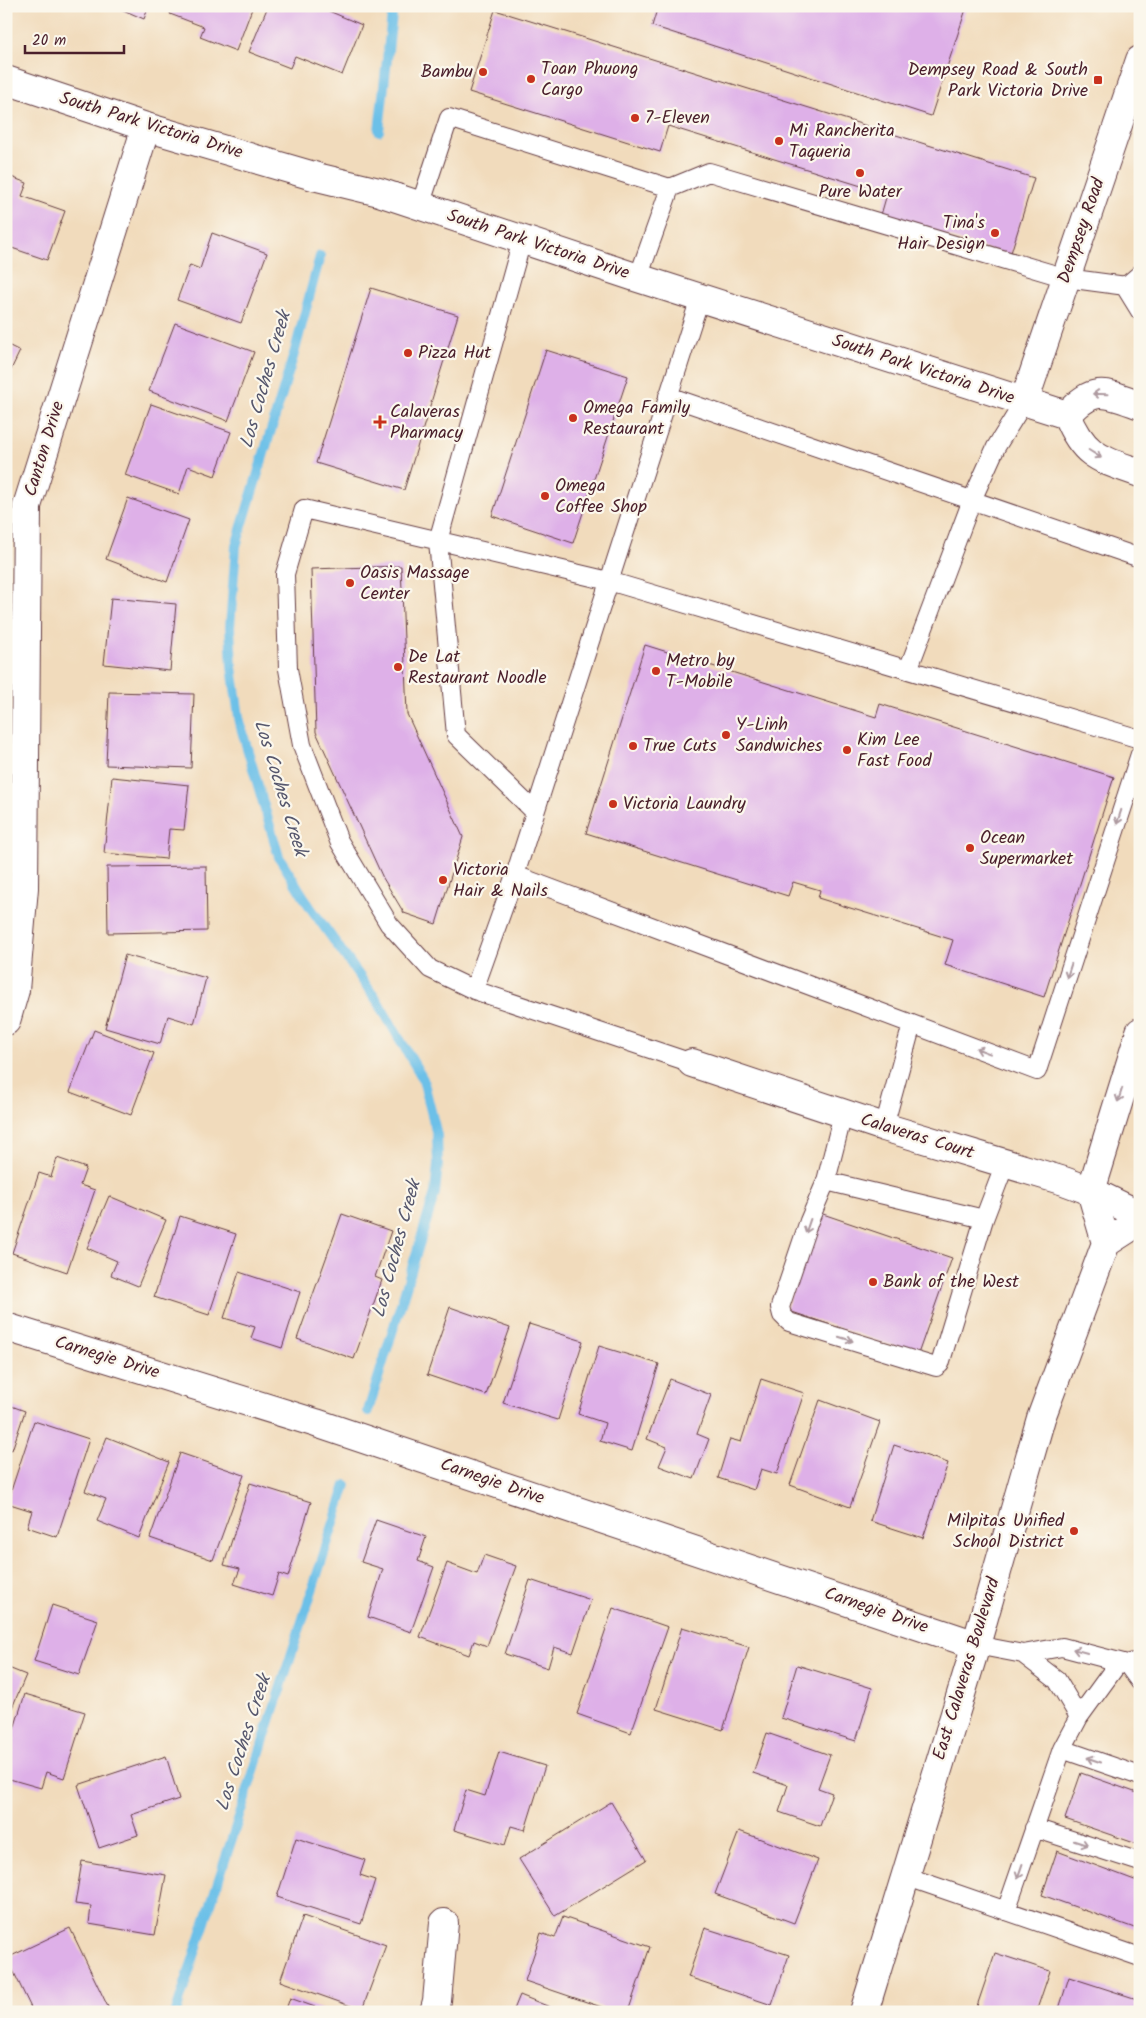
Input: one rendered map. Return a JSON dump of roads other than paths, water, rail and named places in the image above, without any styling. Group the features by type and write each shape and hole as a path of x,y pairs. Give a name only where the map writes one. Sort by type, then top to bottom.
{"street":[{"name":"Dempsey Road","path":"1024,402 1140,60"},
{"name":"South Park Victoria Drive","path":"6,80 146,127 317,177 380,192 638,278 1067,415"},
{"name":"Canton Drive","path":"6,1021 15,990 17,503 146,127"},
{"path":"1140,405 1112,395 1093,394 1080,402 1067,415 1075,436 1091,454 1140,474"},
{"path":"1140,1032 1091,1191 1106,1243 1140,1221"},
{"name":"Calaveras Court","path":"692,1063 843,1114 1091,1191 1140,1215"},
{"name":"East Calaveras Boulevard","path":"864,2012 976,1645 1040,1418 1106,1243"},
{"name":"Carnegie Drive","path":"6,1327 316,1423 976,1645"},
{"path":"434,2012 437,2001 444,1923"}],"lane":[{"path":"420,206 449,118 670,188 709,172 1066,278 1126,286 1140,274"},
{"path":"638,278 670,188"},
{"path":"522,240 438,541 456,736 535,812"},
{"path":"1124,285 1140,311"},
{"path":"474,990 515,875 700,298"},
{"path":"668,396 1140,558"},
{"path":"908,670 972,500 996,448 1024,402"},
{"path":"692,1063 474,990 430,969 390,924 339,841 302,745 288,669 285,574 304,509 609,581 1140,739"},
{"path":"515,875 1036,1071 1140,754"},
{"path":"884,1127 912,1024"},
{"path":"843,1114 826,1180 809,1221 780,1307 782,1315 789,1322 936,1367 940,1364 984,1219 1005,1164"},
{"path":"826,1180 984,1219"},
{"path":"976,1645 1023,1654 1062,1647 1129,1662 1140,1682"},
{"path":"1023,1654 1057,1680 1080,1717"},
{"path":"1006,1911 1062,1749 1080,1717 1129,1662"},
{"path":"1062,1749 1140,1776"},
{"path":"1034,1828 1140,1862"},
{"path":"905,1876 1140,1957"}],"waterway":[{"name":"Los Coches Creek","path":"379,131 393,6"},
{"name":"Los Coches Creek","path":"320,256 294,354 236,546 230,627 232,667 240,724 279,857 310,907 378,1002 423,1079 437,1135 438,1164 435,1193 368,1411"},
{"name":"Los Coches Creek","path":"176,2012 346,1485"}],"place":[{"name":"Bambu","path":"483,72"},
{"name":"Toan Phuong Cargo","path":"531,79"},
{"name":"Dempsey Road & South Park Victoria Drive","path":"1098,80"},
{"name":"7-Eleven","path":"635,118"},
{"name":"Mi Rancherita Taqueria","path":"779,141"},
{"name":"Pure Water","path":"860,173"},
{"name":"Tina's Hair Design","path":"995,233"},
{"name":"Pizza Hut","path":"408,353"},
{"name":"Omega Family Restaurant","path":"573,418"},
{"name":"Calaveras Pharmacy","path":"380,422"},
{"name":"Omega Coffee Shop","path":"545,496"},
{"name":"Oasis Massage Center","path":"350,583"},
{"name":"De Lat Restaurant Noodle","path":"398,667"},
{"name":"Metro by T-Mobile","path":"656,671"},
{"name":"Y-Linh Sandwiches","path":"726,735"},
{"name":"True Cuts","path":"633,746"},
{"name":"Kim Lee Fast Food","path":"847,750"},
{"name":"Victoria Laundry","path":"613,804"},
{"name":"Ocean Supermarket","path":"970,848"},
{"name":"Victoria Hair & Nails","path":"443,880"},
{"name":"Bank of the West","path":"873,1282"},
{"name":"Milpitas Unified School District","path":"1074,1531"}]}
